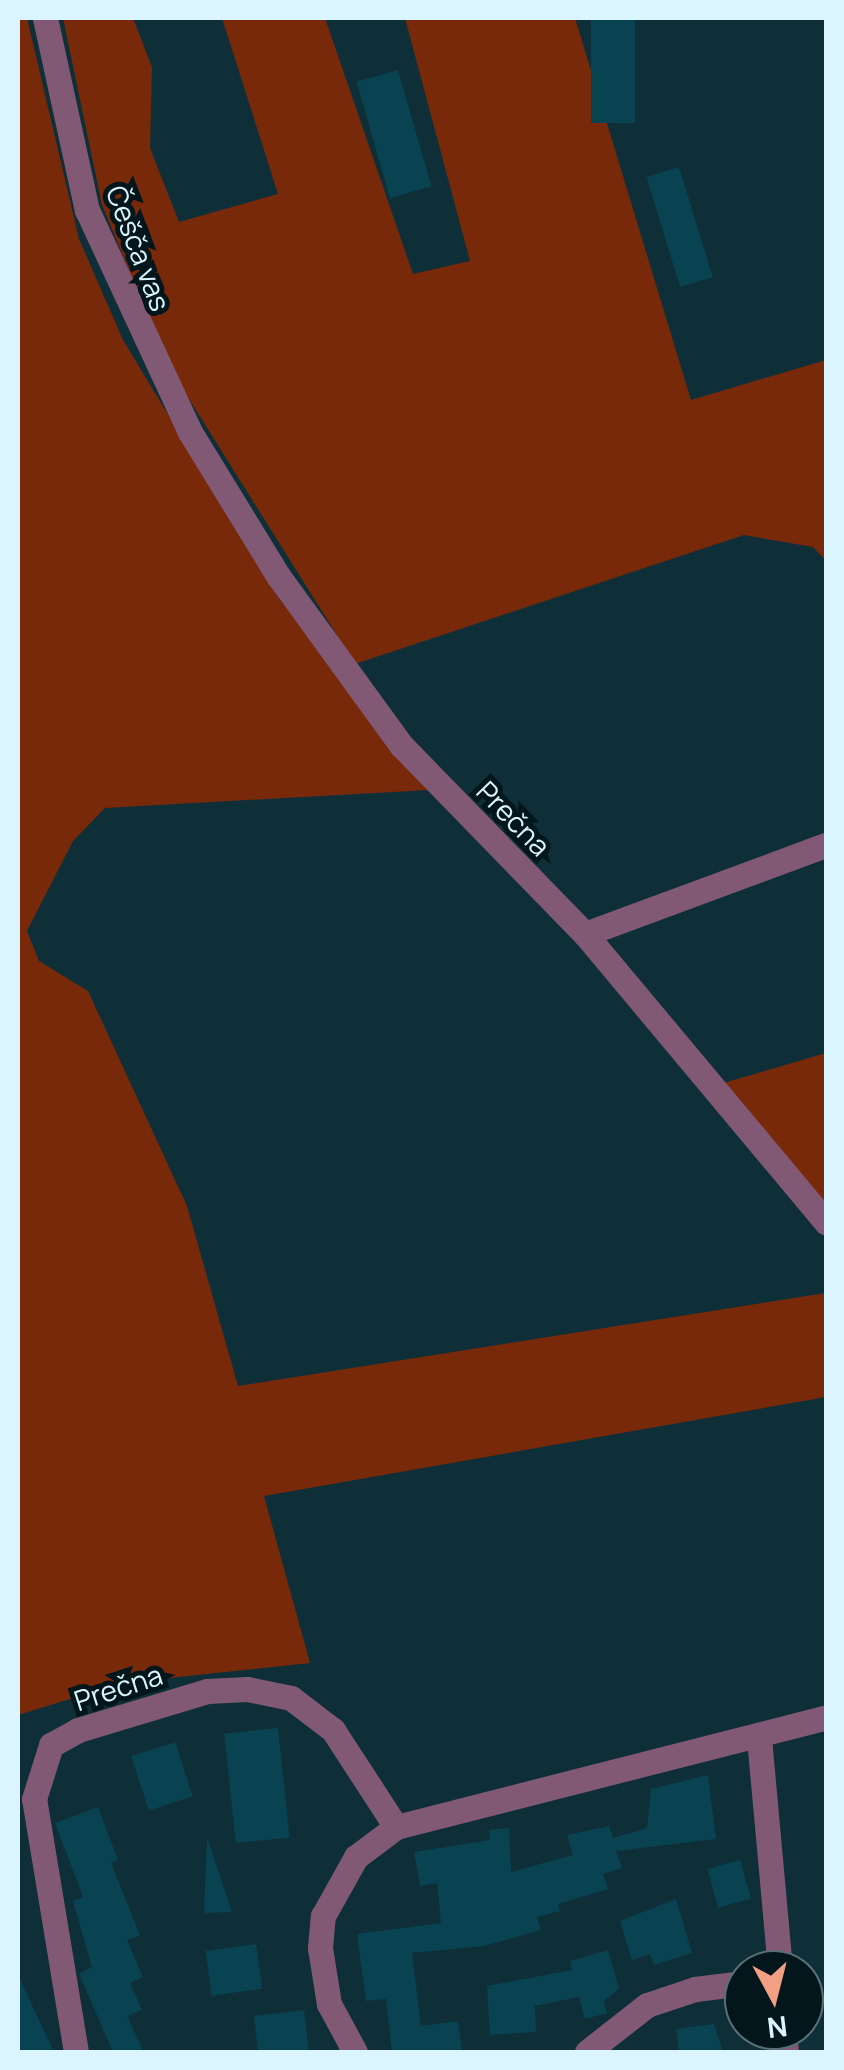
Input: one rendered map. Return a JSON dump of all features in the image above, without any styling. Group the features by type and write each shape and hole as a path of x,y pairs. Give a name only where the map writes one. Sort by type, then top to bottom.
{"street":[{"name":"Češča vas","path":"45,18 87,210 190,432"},
{"name":"Prečna","path":"190,432 279,577 402,746 585,934 826,1222"},
{"path":"585,934 826,845"},
{"name":"Prečna","path":"76,2052 34,1799 51,1744 78,1730 207,1691 247,1688 291,1698 333,1730 396,1828"},
{"path":"355,2052 329,2004 320,1948 324,1916 356,1858 396,1828 826,1718"},
{"path":"758,1738 778,1950"},
{"path":"587,2052 647,2005 696,1988 724,1985"}],"shaded area":[{"path":"18,18 27,18 79,239 123,340 280,600 429,790 105,808 73,841 27,931 39,961 88,991 187,1206 238,1386 826,1293 826,1397 264,1496 310,1663 122,1683 18,1715"},
{"path":"63,18 133,18 152,67 150,148 179,222 278,194 222,18 325,18 413,274 470,261 405,18 575,18 691,400 826,360 826,561 813,547 744,535 355,664 169,367 102,205"},
{"path":"826,1053 826,1205 720,1084"}],"building":[{"path":"591,18 635,18 635,123 591,123"},
{"path":"398,70 431,186 390,198 357,82"},
{"path":"679,167 713,277 680,287 646,177"},
{"path":"278,1728 289,1837 236,1843 224,1734"},
{"path":"175,1742 193,1796 149,1810 131,1756"},
{"path":"708,1775 716,1839 616,1851 622,1868 603,1874 608,1889 558,1904 560,1911 537,1917 541,1930 484,1946 412,1953 421,2026 458,2021 462,2052 392,2052 386,1999 366,2001 357,1934 441,1923 437,1883 420,1886 414,1852 490,1840 489,1830 509,1828 511,1872 573,1855 567,1835 609,1826 613,1838 647,1828 651,1789"},
{"path":"98,1807 118,1860 111,1863 140,1935 127,1940 143,1977 130,1983 142,2010 127,2016 144,2052 113,2052 79,1974 92,1967 73,1901 83,1897 55,1823"},
{"path":"207,1837 232,1912 204,1913"},
{"path":"740,1860 751,1898 718,1908 707,1869"},
{"path":"676,1899 692,1953 654,1965 650,1954 632,1960 620,1921"},
{"path":"256,1944 262,1989 212,1996 205,1951"},
{"path":"608,1950 619,1989 604,2001 607,2013 585,2019 579,1997 535,2006 536,2032 490,2035 487,1986 572,1970 570,1961"},
{"path":"18,1975 54,2052 18,2052"},
{"path":"304,2010 309,2052 258,2052 254,2016"},
{"path":"714,2024 723,2052 679,2052 676,2029"}]}
